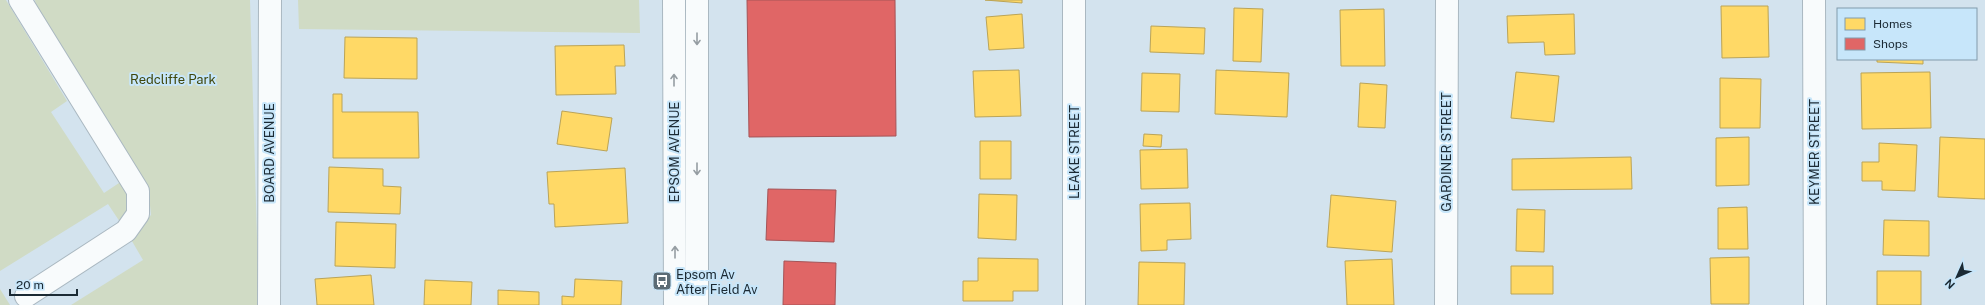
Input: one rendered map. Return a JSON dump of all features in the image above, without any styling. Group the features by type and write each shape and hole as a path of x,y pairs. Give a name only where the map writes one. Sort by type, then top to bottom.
{"street":[{"path":"20,0 138,190 138,214 126,231 26,296"},
{"name":"BOARD AVENUE","path":"269,305 270,0"},
{"name":"EPSOM AVENUE","path":"674,0 675,305"},
{"name":"EPSOM AVENUE","path":"696,0 697,305"},
{"name":"LEAKE STREET","path":"1074,0 1074,305"},
{"name":"GARDINER STREET","path":"1446,305 1447,0"},
{"name":"KEYMER STREET","path":"1814,0 1815,305"}],"green space":[{"path":"0,0 6,0 67,101 51,112 104,193 122,181 131,207 120,222 108,204 0,271"},
{"name":"Redcliffe Park","path":"35,0 250,0 259,305 71,305 143,260 129,236 151,215 148,187 36,7"},
{"path":"298,0 639,0 640,33 299,29"},
{"path":"0,289 10,305 0,305"}],"building: Homes":[{"path":"985,0 1022,0 1022,3"},
{"path":"826,3 828,96 785,97 783,4"},
{"path":"1721,6 1768,6 1769,57 1722,58"},
{"path":"1234,8 1263,9 1261,62 1233,61"},
{"path":"1384,9 1385,66 1341,66 1340,10"},
{"path":"1022,14 1024,48 989,50 986,17"},
{"path":"1574,14 1575,54 1545,55 1544,42 1508,43 1507,16"},
{"path":"1151,26 1205,28 1204,54 1150,52"},
{"path":"345,37 417,38 417,79 344,78"},
{"path":"624,45 625,66 615,66 616,94 556,95 555,46"},
{"path":"1877,60 1923,60 1923,64 1877,62"},
{"path":"1019,70 1021,116 975,117 973,71"},
{"path":"1216,70 1289,73 1287,117 1215,114"},
{"path":"1516,72 1559,76 1554,122 1511,118"},
{"path":"1930,72 1931,128 1862,129 1861,73"},
{"path":"1142,73 1180,74 1179,112 1141,111"},
{"path":"1720,78 1761,79 1760,128 1720,128"},
{"path":"1360,83 1387,85 1385,128 1358,127"},
{"path":"333,94 342,94 342,112 418,112 419,158 333,158"},
{"path":"562,111 612,118 607,151 557,144"},
{"path":"1144,134 1162,135 1161,147 1143,146"},
{"path":"1749,137 1749,185 1716,186 1716,138"},
{"path":"1940,137 1985,139 1985,199 1938,197"},
{"path":"980,141 1011,141 1011,179 980,179"},
{"path":"1879,143 1917,145 1915,191 1882,190 1882,181 1862,181 1862,162 1879,162"},
{"path":"1187,149 1188,188 1141,189 1140,150"},
{"path":"1631,157 1632,189 1512,190 1512,159"},
{"path":"329,167 383,169 383,186 401,187 400,214 328,212"},
{"path":"625,168 628,223 555,227 554,204 549,204 547,172"},
{"path":"979,194 1017,195 1016,240 978,238"},
{"path":"1331,195 1396,201 1392,252 1327,247"},
{"path":"1190,203 1191,239 1167,240 1167,250 1141,251 1140,204"},
{"path":"1747,207 1748,249 1718,249 1718,208"},
{"path":"1517,209 1545,210 1544,252 1516,251"},
{"path":"1884,220 1929,221 1929,256 1883,255"},
{"path":"336,222 396,224 395,268 335,266"},
{"path":"1749,257 1749,304 1711,304 1710,258"},
{"path":"978,258 1038,259 1038,291 1013,291 1013,301 963,301 963,281 978,281"},
{"path":"1392,259 1394,305 1347,305 1345,261"},
{"path":"1139,262 1185,263 1184,305 1138,305"},
{"path":"1511,266 1553,266 1553,294 1511,294"},
{"path":"1877,271 1921,271 1921,305 1877,305"},
{"path":"371,275 374,305 317,305 315,279"},
{"path":"575,279 622,281 621,305 562,305 562,296 574,297"},
{"path":"425,280 472,282 471,305 424,305"},
{"path":"498,290 539,292 539,305 498,305"}],"building: Shops":[{"path":"747,0 895,0 896,136 749,137"},
{"path":"768,189 836,190 834,242 766,240"},
{"path":"784,261 836,263 835,305 783,305"}],"place":[{"name":"Epsom Av After Field Av","path":"662,281"}]}
